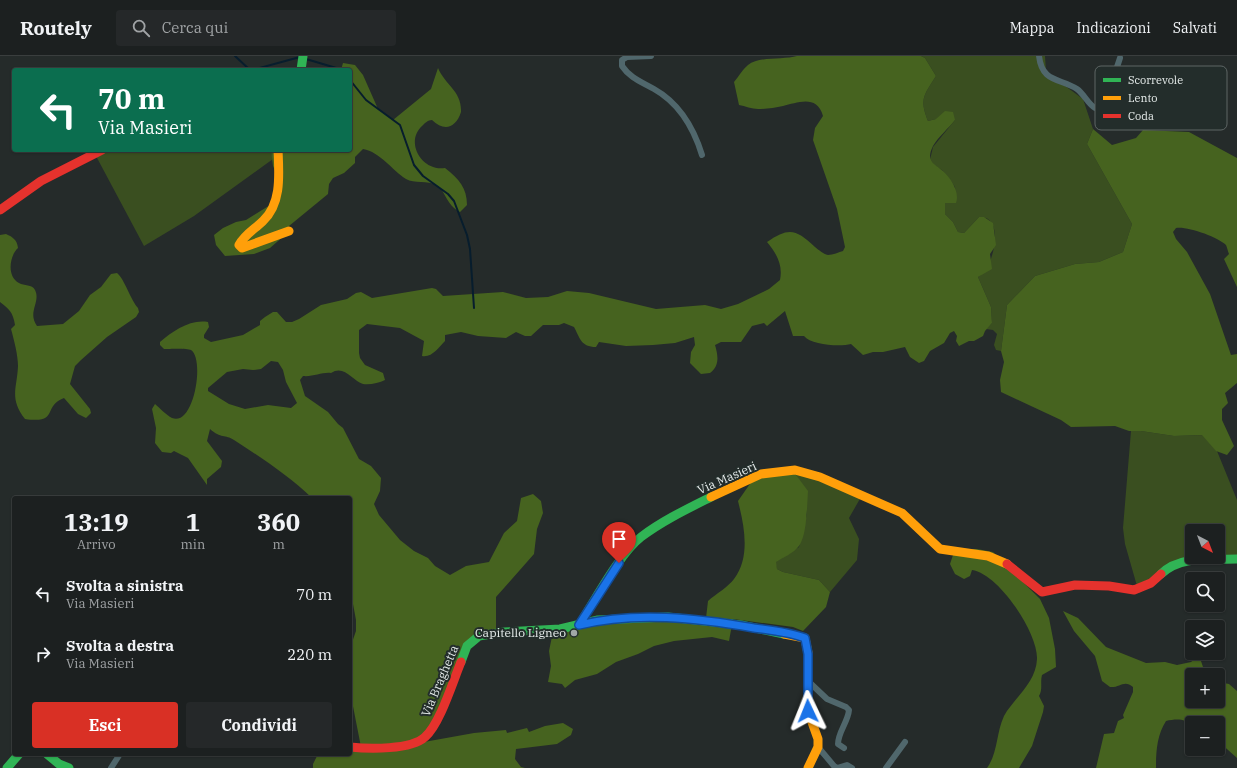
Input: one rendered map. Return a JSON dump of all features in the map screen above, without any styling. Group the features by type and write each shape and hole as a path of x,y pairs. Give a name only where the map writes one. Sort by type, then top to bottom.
{"street":[{"path":"301,68 303,56"},
{"path":"650,56 627,58 622,60 622,66 641,83 661,93 684,115 696,138 702,155"},
{"path":"1039,56 1044,72 1049,77 1077,89 1095,108"},
{"path":"1117,66 1120,58"},
{"path":"0,210 41,181 98,152"},
{"path":"278,152 281,171 277,198 266,218 241,239 239,245 242,248 289,231"},
{"name":"Via Masieri","path":"579,625 619,563 640,538 662,522 731,487 761,474 783,471 795,470 811,473 902,513 940,549 945,551 988,556 997,559 1012,567 1036,589 1042,592 1075,585 1109,586 1134,590 1140,589 1151,583 1167,568 1177,563 1193,560 1237,559"},
{"path":"579,625 598,620 668,617 741,625 798,635 805,638 808,644 808,711 818,739 818,747 808,768"},
{"name":"Via Braghetta","path":"352,748 383,748 420,741 426,736 433,728 468,646 479,636 504,632 560,629 579,625"},
{"path":"808,681 827,699 846,707 849,710 849,716 838,739 838,744 844,748"},
{"path":"886,768 905,742"},
{"path":"818,747 837,768 847,765 852,768"},
{"path":"7,768 17,756"},
{"path":"49,756 59,764 69,768"},
{"path":"111,768 119,756"}],"green space":[{"path":"797,56 921,56 925,58 936,76 928,88 923,102 928,121 936,119 945,111 953,112 955,120 935,143 930,156 932,162 949,177 956,190 956,203 945,203 945,214 953,222 958,232 964,233 979,217 984,217 993,223 996,245 990,254 992,269 978,277 991,307 992,323 985,331 983,336 959,346 956,341 957,336 954,331 950,333 944,343 930,351 924,361 919,363 910,357 905,347 863,355 851,344 826,344 813,341 804,336 793,336 785,311 767,326 764,323 752,326 741,342 721,342 715,345 717,364 710,373 701,374 690,363 691,352 695,345 694,337 675,343 653,345 626,346 599,342 596,347 591,347 584,344 574,327 564,323 559,325 543,325 531,336 525,336 516,332 506,338 478,336 461,332 445,335 445,341 435,352 422,356 424,341 400,328 367,324 359,330 360,358 365,365 383,373 385,380 374,384 363,384 340,370 331,373 303,376 300,380 305,396 328,412 343,428 359,459 371,466 381,478 380,491 374,504 379,515 400,540 414,551 428,558 435,566 450,575 466,566 489,562 504,533 517,521 521,498 533,494 541,501 543,513 537,529 534,554 496,597 496,631 477,634 428,738 389,746 361,747 352,701 352,642 356,631 356,620 352,599 352,496 310,496 285,475 255,454 231,438 217,434 210,429 207,441 222,461 221,467 207,479 207,485 188,458 174,451 171,453 162,452 155,443 156,428 152,409 155,404 172,418 180,418 186,412 191,403 195,391 197,366 195,356 191,350 164,349 160,345 160,342 182,327 195,322 208,322 209,327 204,335 204,338 211,342 243,335 260,325 260,321 273,312 277,312 286,322 292,322 321,305 347,299 356,293 361,292 372,298 432,288 436,289 443,296 503,292 526,298 548,297 567,291 589,293 656,309 705,305 721,309 738,304 769,289 780,280 780,265 774,251 767,242 775,237 787,232 792,232 803,237 821,252 828,255 843,251 845,247 837,209 813,140 815,128 823,116 820,109 811,102 800,102 764,109 753,109 739,105 734,82 748,65 758,60","holes":["271,361 278,362 283,370 286,382 297,403 291,408 268,405 245,409 229,404 208,391 208,388 227,372 243,369 261,369"]},
{"path":"921,56 1045,56 1046,72 1083,99 1093,129 1087,144 1132,224 1123,252 1099,262 1075,264 1035,276 1007,305 1001,351 996,350 994,345 997,334 993,330 986,329 992,323 991,307 978,277 984,272 989,264 995,243 995,233 992,224 987,219 979,217 964,233 958,232 953,222 945,214 945,203 956,203 955,187 942,170 933,165 930,160 933,147 955,120 936,119 928,121 923,102 928,88 936,76 925,58"},
{"path":"343,63 355,65 363,75 378,109 393,120 431,89 438,68 456,93 461,105 461,112 453,125 445,127 436,124 432,120 425,123 417,133 415,140 416,148 418,155 423,161 430,166 445,168 458,180 466,194 467,205 460,212 455,209 442,190 436,185 406,179 380,157 363,149 355,157 355,163 344,173 333,178 329,184 328,194 289,226 285,235 270,248 254,254 225,256 216,245 214,235 223,228 236,222 246,220 275,202 278,177 273,166 271,152 352,152 352,68 342,68"},
{"path":"1093,129 1112,145 1136,138 1143,130 1189,132 1237,158 1237,287 1224,259 1229,254 1226,245 1195,230 1176,228 1173,232 1176,239 1187,252 1210,294 1231,355 1237,354 1237,383 1225,393 1228,403 1222,409 1222,420 1234,446 1227,455 1216,451 1202,435 1174,436 1141,431 1129,431 1115,426 1071,427 1061,420 1001,392 1000,380 1004,362 1001,351 1007,305 1035,276 1075,264 1099,262 1123,252 1132,224 1087,144"},
{"path":"107,152 271,152 273,159 194,216 144,246 96,156"},
{"path":"6,234 14,239 18,248 11,260 12,276 19,283 30,286 35,290 36,299 33,316 37,326 63,324 79,311 90,295 101,287 111,274 117,273 120,276 138,308 139,312 136,317 107,337 75,366 70,384 90,409 91,413 86,418 78,414 64,398 57,401 47,417 43,419 25,419 20,412 15,399 18,362 11,329 15,325 10,311 0,302 0,235"},
{"path":"1131,431 1174,436 1203,435 1217,451 1237,500 1237,563 1225,563 1225,524 1185,524 1185,564 1169,571 1139,593 1125,544 1123,528"},
{"path":"790,467 808,491 806,520 802,541 797,549 776,562 777,569 783,572 819,580 830,592 826,607 803,631 793,627 733,619 729,641 712,637 674,641 654,646 616,662 597,674 575,680 565,688 562,684 548,682 551,666 549,651 554,627 706,618 708,601 734,579 743,561 745,541 738,501 754,478"},
{"path":"795,473 801,473 861,497 849,518 859,539 857,560 830,592 819,580 783,572 777,569 775,562 799,547 807,514 807,505"},
{"path":"955,549 977,549 993,552 1040,599 1049,618 1055,649 1056,667 1042,675 1041,691 1039,696 1044,706 1043,712 1032,746 1019,768 987,768 993,756 1001,722 1004,716 1033,676 1037,659 1036,648 1024,620 1005,593 994,582 983,574 972,570 970,576 964,579 955,574 950,564"},
{"path":"1063,611 1078,618 1106,647 1146,663 1165,662 1177,665 1191,662 1193,660 1201,660 1203,668 1185,668 1185,708 1225,708 1225,683 1229,684 1237,691 1237,758 1225,747 1225,716 1185,716 1185,721 1183,720 1166,721 1163,726 1157,749 1156,768 1096,768 1104,734 1114,733 1118,721 1124,718 1123,715 1133,692 1133,687 1124,684 1110,687 1102,681 1095,656 1074,631"},
{"path":"563,723 573,729 571,735 557,744 516,749 515,759 521,767 525,768 313,768 313,764 317,756 352,756 352,750 385,749 474,733 506,730 507,733 527,728 529,732 545,726"}],"waterway":[{"path":"235,56 248,68"},
{"path":"259,68 300,57"},
{"path":"306,59 336,68"},
{"path":"352,82 366,100 400,125 414,165 423,176 448,194 454,201 467,235 470,249 474,308"}],"traffic: fast":[{"path":"301,68 303,56"},
{"path":"579,625 608,578 633,544 657,526 711,497"},
{"path":"1161,574 1169,568 1187,561 1237,559"},
{"path":"461,662 467,646 479,636 504,632 560,629 598,620 668,617 741,625 784,634"},
{"path":"7,768 17,756"},
{"path":"49,756 59,764 69,768"}],"traffic: slow":[{"path":"278,152 279,178 274,206 263,221 247,235 239,245 242,248 289,231"},
{"path":"711,497 761,474 795,470 820,477 902,513 940,549 988,556 1007,564"},
{"path":"784,634 805,638 808,653 808,711 818,739 818,747 808,768"}],"traffic: jam":[{"path":"0,210 41,181 98,152"},
{"path":"1007,564 1042,592 1075,585 1109,586 1134,590 1151,583 1161,574"},
{"path":"352,747 389,748 410,744 425,737 431,731 441,713 461,662"}],"place":[{"name":"Capitello Ligneo","path":"574,633"}],"route":[{"path":"619,563 579,625 598,620 668,617 741,625 798,635 805,638 808,644 808,711"}]}
